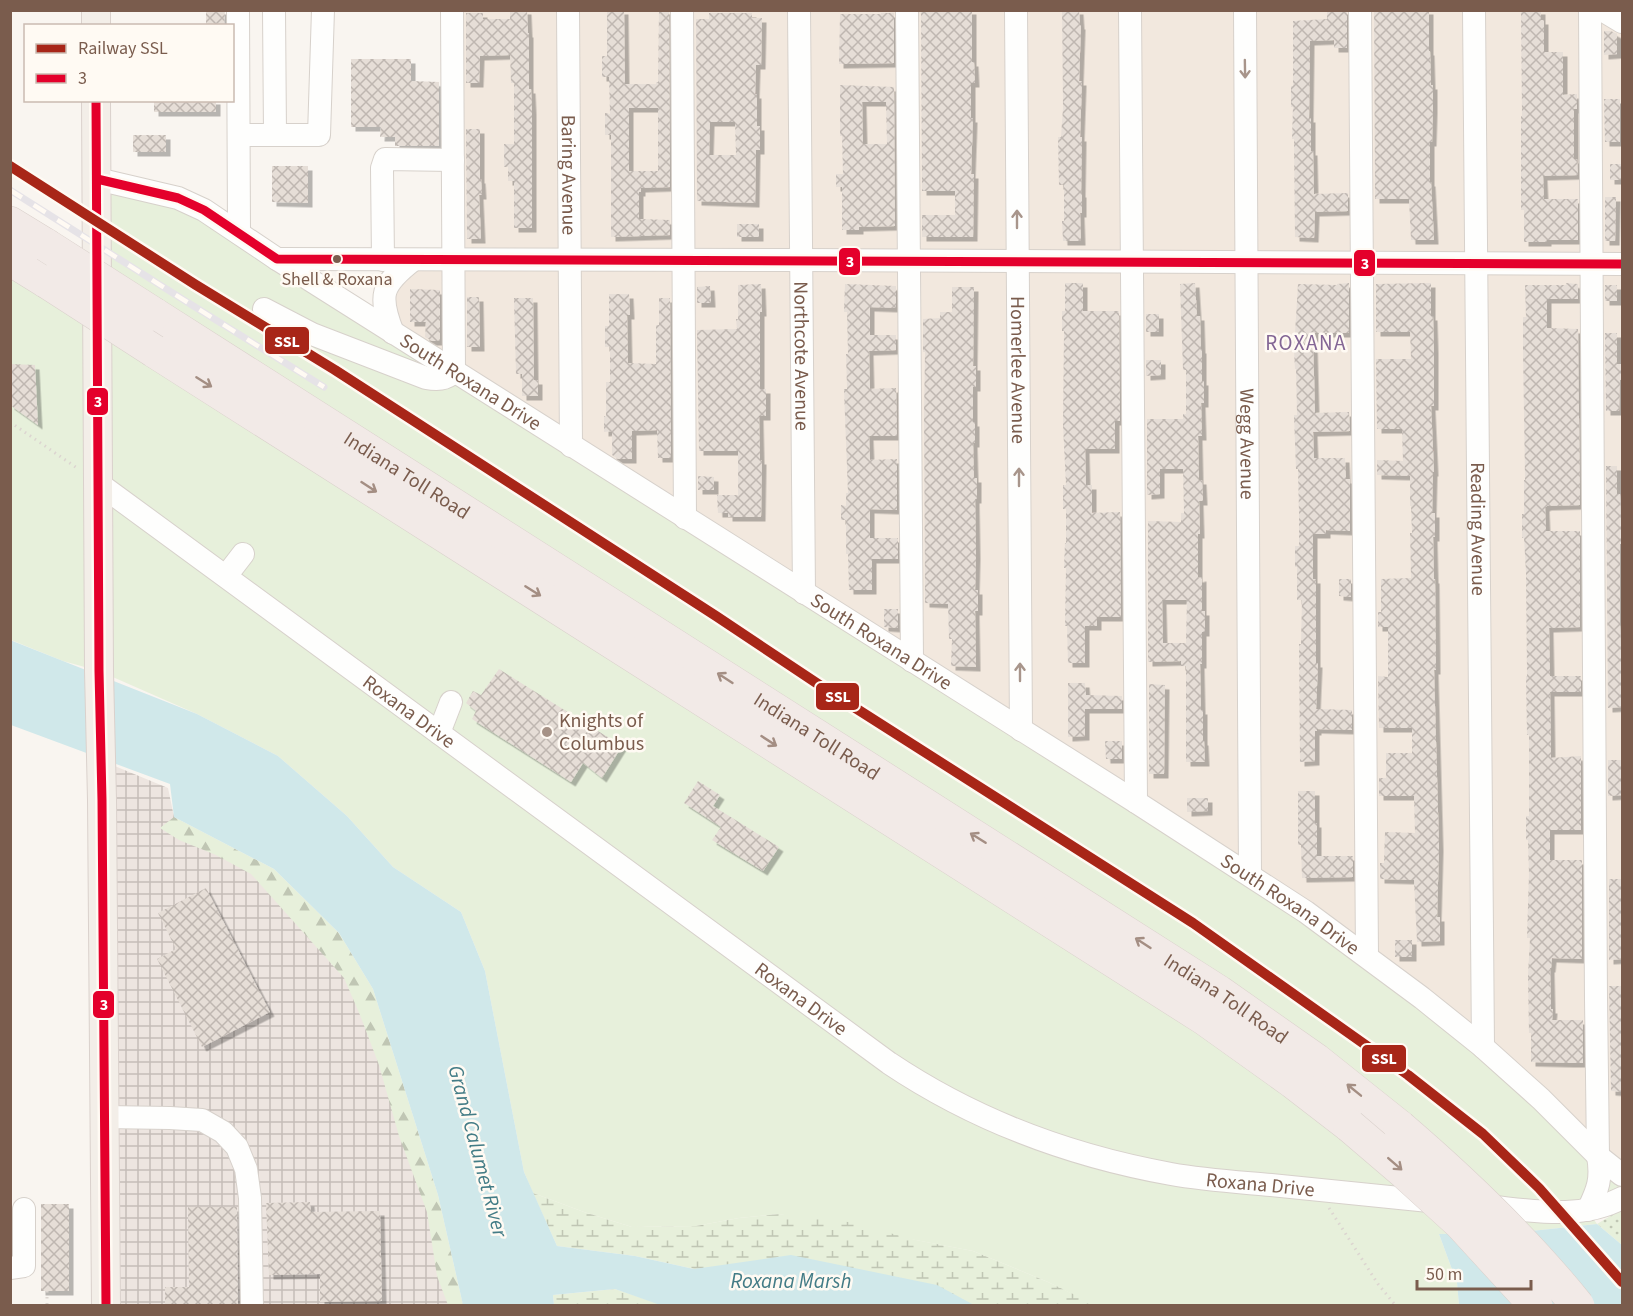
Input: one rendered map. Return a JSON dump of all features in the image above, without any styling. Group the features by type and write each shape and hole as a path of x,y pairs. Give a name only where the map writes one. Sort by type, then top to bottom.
{"highway":[{"name":"Indiana Toll Road","path":"10,223 1219,992 1316,1060 1400,1127 1475,1194 1578,1305"},
{"name":"Indiana Toll Road","path":"10,259 1205,1019 1293,1082 1406,1173 1461,1224 1536,1305"}],"main road":[{"path":"96,102 106,1305"}],"street":[{"path":"274,10 275,135"},
{"path":"238,135 320,135 323,10"},
{"path":"264,309 312,334 426,378 445,378 454,372 452,10"},
{"name":"Baring Avenue","path":"568,10 572,446"},
{"path":"682,10 685,518"},
{"name":"Northcote Avenue","path":"798,10 804,593"},
{"path":"907,10 912,661"},
{"name":"Homerlee Avenue","path":"1016,10 1021,730"},
{"path":"1130,10 1136,802"},
{"name":"Wegg Avenue","path":"1245,10 1250,875"},
{"path":"1360,10 1367,956"},
{"name":"Reading Avenue","path":"1474,10 1483,1047"},
{"path":"1588,1210 1600,1180 1590,264 1590,10"},
{"path":"1602,10 1623,22"},
{"path":"239,234 235,78 238,22 274,34"},
{"path":"383,260 382,168 385,159 453,160"},
{"name":"South Roxana Drive","path":"97,178 178,198 204,210 454,372 1250,875 1367,956 1483,1047 1541,1099 1598,1156 1623,1175"},
{"path":"277,259 1623,264"},
{"path":"393,333 385,312 385,291 391,279 413,260"},
{"name":"Roxana Drive","path":"98,483 439,733 556,806 889,1063 969,1110 1057,1145 1141,1168 1205,1179 1553,1213 1588,1210 1622,1200"},
{"path":"226,576 243,554"},
{"path":"439,733 451,702"},
{"path":"105,1117 202,1120 223,1132 237,1147 246,1169 250,1198 252,1305"},
{"path":"10,1268 24,1266 24,1209"}],"path":[{"path":"10,422 98,483"},
{"path":"1316,1190 1378,1284 1396,1305"},
{"path":"47,1291 47,1305"}],"shaded area":[{"path":"1618,10 1622,13 1622,1165 396,327 394,251 449,253 446,11"},
{"path":"105,762 168,788 174,817 339,933 463,1305 121,1305"}],"green space":[{"path":"97,179 178,198 1306,912 1622,1175 1622,1198 1588,1211 1597,1224 1513,1233 1439,1234 1457,1283 1459,1305 1096,1306 1048,1282 973,1251 779,1214 696,1226 632,1227 533,1193 524,1172 485,971 461,912 393,867 347,816 278,756 197,714 99,671 63,661 11,640 10,273 97,332"},
{"path":"174,817 274,869 339,933 373,989 438,1195 463,1305 448,1305 437,1276 427,1212 399,1136 379,1065 344,978 251,874 216,855 179,840 160,828"},
{"path":"533,1193 632,1227 696,1226 779,1214 848,1222 916,1240 973,1251 1096,1305 834,1306 635,1256 557,1246"},
{"path":"1622,1209 1622,1245 1597,1224"},
{"path":"615,1289 663,1305 554,1305 553,1295"}],"water":[{"path":"10,640 197,714 278,756 347,816 393,867 461,912 485,971 524,1172 557,1246 635,1256 694,1269 791,1255 937,1285 974,1305 663,1306 615,1289 553,1295 554,1305 463,1305 438,1195 373,989 339,933 274,869 174,817 170,784 11,725"},
{"path":"1597,1224 1622,1245 1622,1305 1459,1305 1457,1283 1439,1234 1513,1233"}],"building":[{"path":"206,10 225,10 224,24 206,24"},
{"path":"510,10 527,10 529,89 531,89 532,110 532,228 514,228 514,181 508,181 508,167 504,167 504,144 514,144 514,83 511,83 510,55 480,56 479,83 466,83 466,13 483,13 483,19 510,19"},
{"path":"607,10 624,10 625,84 656,84 658,82 659,10 669,10 670,187 641,188 639,219 670,220 670,235 611,237 611,135 605,135 605,113 610,114 609,77 602,77 602,56 607,56","holes":["629,108 658,108 658,171 629,171"]},
{"path":"921,10 972,10 972,62 974,62 975,83 971,83 971,118 973,118 971,174 974,174 973,237 922,237 922,215 955,215 955,191 922,191"},
{"path":"1062,10 1079,10 1081,25 1079,81 1082,81 1081,241 1063,241 1064,185 1059,185 1058,137 1061,137 1063,108"},
{"path":"1327,10 1347,10 1347,48 1334,48 1334,40 1310,41 1309,118 1311,118 1314,194 1348,193 1348,211 1315,212 1314,238 1295,237 1294,139 1292,139 1293,107 1291,107 1293,21 1327,19"},
{"path":"1374,10 1429,10 1429,51 1431,85 1433,85 1430,182 1434,240 1411,240 1409,199 1375,199"},
{"path":"1521,10 1541,10 1541,20 1544,20 1544,52 1563,52 1563,95 1577,94 1577,109 1574,109 1574,159 1577,159 1578,175 1543,176 1544,199 1578,199 1578,240 1524,242 1524,210 1521,210"},
{"path":"709,13 752,13 752,18 762,18 761,65 756,65 755,94 757,94 757,126 760,126 760,150 756,150 755,203 697,201 696,19 709,19","holes":["710,122 735,122 736,155 709,155"]},
{"path":"894,13 894,63 839,64 840,14"},
{"path":"1604,31 1617,34 1617,54 1604,55"},
{"path":"351,59 411,59 411,81 439,82 439,146 395,146 395,137 380,137 381,127 351,127"},
{"path":"840,85 894,87 895,226 842,230 842,187 836,187 836,174 843,174 842,136 840,136","holes":["862,102 886,102 887,144 863,144"]},
{"path":"1604,99 1620,99 1620,142 1605,142"},
{"path":"154,102 216,102 216,112 154,112"},
{"path":"466,129 480,129 481,239 467,239"},
{"path":"133,135 166,135 166,152 133,152"},
{"path":"1610,164 1623,164 1623,180 1610,180"},
{"path":"272,166 308,166 308,203 272,202"},
{"path":"1605,197 1616,197 1615,241 1605,241"},
{"path":"737,224 759,224 759,237 737,237"},
{"path":"1065,283 1083,283 1083,311 1119,311 1120,421 1115,421 1115,449 1085,449 1086,485 1092,485 1092,513 1120,512 1121,617 1097,617 1097,626 1085,626 1085,663 1068,663 1067,626 1065,626 1066,509 1063,509 1063,485 1066,485 1062,311 1065,311"},
{"path":"1195,283 1197,316 1200,316 1202,381 1204,381 1204,403 1201,403 1202,436 1198,436 1199,480 1202,480 1203,501 1199,501 1198,578 1202,577 1202,611 1205,611 1205,632 1202,632 1202,664 1200,664 1205,762 1186,762 1186,666 1181,666 1181,661 1148,662 1148,521 1181,522 1181,513 1184,513 1183,469 1160,469 1160,494 1147,495 1147,419 1183,419 1183,414 1186,414 1186,370 1183,370 1180,284","holes":["1162,600 1187,600 1186,643 1163,643"]},
{"path":"1349,283 1349,333 1315,333 1315,338 1313,338 1315,413 1349,412 1350,431 1313,432 1314,458 1345,458 1346,479 1350,479 1350,531 1326,530 1326,534 1313,534 1313,579 1316,579 1316,663 1318,663 1316,709 1352,710 1352,730 1317,729 1315,731 1315,761 1300,762 1299,644 1301,644 1302,600 1297,600 1297,567 1295,567 1295,546 1299,546 1299,513 1294,415 1297,415 1294,350 1298,284"},
{"path":"1431,283 1434,349 1434,406 1431,406 1434,472 1432,513 1435,513 1435,537 1433,537 1436,670 1434,670 1439,847 1437,917 1440,917 1440,941 1417,942 1414,880 1380,879 1380,863 1384,863 1385,832 1415,833 1414,796 1379,796 1379,778 1386,778 1386,753 1412,753 1412,728 1379,728 1378,676 1388,677 1388,627 1378,627 1378,612 1381,612 1381,579 1411,578 1410,533 1412,533 1410,476 1377,475 1377,460 1403,461 1402,429 1377,429 1376,359 1411,359 1410,332 1376,332 1376,284"},
{"path":"1566,283 1578,284 1578,299 1547,299 1547,328 1578,329 1580,505 1545,507 1546,531 1580,531 1580,627 1549,628 1550,676 1581,676 1581,692 1550,692 1551,758 1581,756 1581,830 1550,830 1550,860 1582,860 1582,959 1552,958 1550,968 1552,1020 1583,1020 1583,1063 1531,1062 1531,1033 1529,1033 1530,938 1527,938 1529,874 1526,816 1529,816 1529,735 1527,735 1526,572 1524,538 1522,538 1525,480 1523,317 1526,317 1525,285 1566,285"},
{"path":"761,284 760,389 766,389 766,416 759,416 760,460 762,460 761,517 728,517 728,513 718,513 717,495 738,495 738,451 699,451 697,330 737,329 738,285"},
{"path":"845,284 896,286 896,308 870,307 870,335 896,335 896,350 869,351 870,389 896,388 897,436 869,436 870,460 897,459 897,510 870,509 870,538 898,538 898,559 872,559 872,590 849,590 846,520 841,520 841,505 846,506 846,493 848,493 844,389 847,389 846,354 848,354 847,312 844,312"},
{"path":"1605,285 1617,285 1617,301 1605,301"},
{"path":"710,286 711,303 697,303 697,287"},
{"path":"952,287 974,287 973,366 976,366 976,387 973,387 975,443 973,443 974,478 977,478 975,590 978,590 978,611 975,611 976,667 951,666 952,639 949,639 948,604 925,603 923,319 940,318 940,312 952,312"},
{"path":"410,289 440,290 440,341 432,341 425,337 426,322 410,322"},
{"path":"609,294 629,294 628,363 656,364 659,298 670,298 671,458 658,458 657,430 632,431 632,459 618,459 612,455 612,431 604,432 606,382 610,382 610,347 605,347 605,326 609,326"},
{"path":"467,297 479,297 480,347 467,347"},
{"path":"514,298 533,298 534,380 538,380 538,396 522,396 522,374 516,374"},
{"path":"1146,314 1159,314 1159,332 1146,332"},
{"path":"1605,333 1617,333 1617,364 1623,364 1619,411 1606,411"},
{"path":"1146,360 1161,360 1161,375 1146,376"},
{"path":"10,364 35,365 38,425 10,405"},
{"path":"1606,466 1617,466 1617,494 1620,494 1622,526 1620,625 1621,658 1623,658 1622,707 1608,708"},
{"path":"698,476 714,477 714,490 698,490"},
{"path":"1339,579 1351,579 1351,597 1339,596"},
{"path":"884,609 898,609 898,628 884,627"},
{"name":"Knights of Columbus","path":"499,669 622,746 602,778 583,763 571,782 472,719 476,711 466,703 473,691 481,695"},
{"path":"1068,683 1085,683 1086,695 1122,696 1122,709 1085,709 1085,736 1068,737"},
{"path":"1149,684 1165,685 1164,774 1149,774"},
{"path":"1105,741 1122,741 1122,759 1106,759"},
{"path":"1608,760 1623,760 1623,795 1608,796"},
{"path":"698,781 720,795 713,806 779,847 763,871 712,840 721,827 684,803"},
{"path":"1298,791 1315,791 1317,856 1353,856 1353,877 1302,878 1301,845 1298,845"},
{"path":"1187,798 1208,798 1208,811 1187,812"},
{"path":"1609,879 1623,879 1623,959 1609,960"},
{"path":"206,888 270,1012 202,1047 157,959 176,949 158,913"},
{"path":"1395,940 1412,940 1412,957 1395,957"},
{"path":"1609,986 1623,986 1623,1092 1611,1091"},
{"path":"310,1202 311,1212 380,1211 382,1301 320,1302 320,1274 269,1275 266,1203"},
{"path":"41,1204 69,1204 69,1291 41,1291"},
{"path":"188,1207 237,1207 238,1305 165,1305 165,1287 189,1287"}],"railway":[{"path":"10,163 335,370"},
{"path":"10,190 324,387"}],"rail line":[{"name":"SSL","path":"10,166 196,285 335,370 824,688 1193,923 1408,1075 1483,1134 1539,1188 1622,1282"}],"transit line":[{"name":"3","path":"96,102 106,1306"},
{"name":"3","path":"97,179 178,198 204,210 277,259 1622,264"}],"place":[{"name":"Shell & Roxana","path":"337,259"},
{"name":"Knights of Columbus","path":"547,732"}],"district":[{"name":"ROXANA","path":"1306,343"}],"water label":[{"name":"Grand Calumet River","path":"478,1151"},
{"name":"Roxana Marsh","path":"791,1281"}]}
